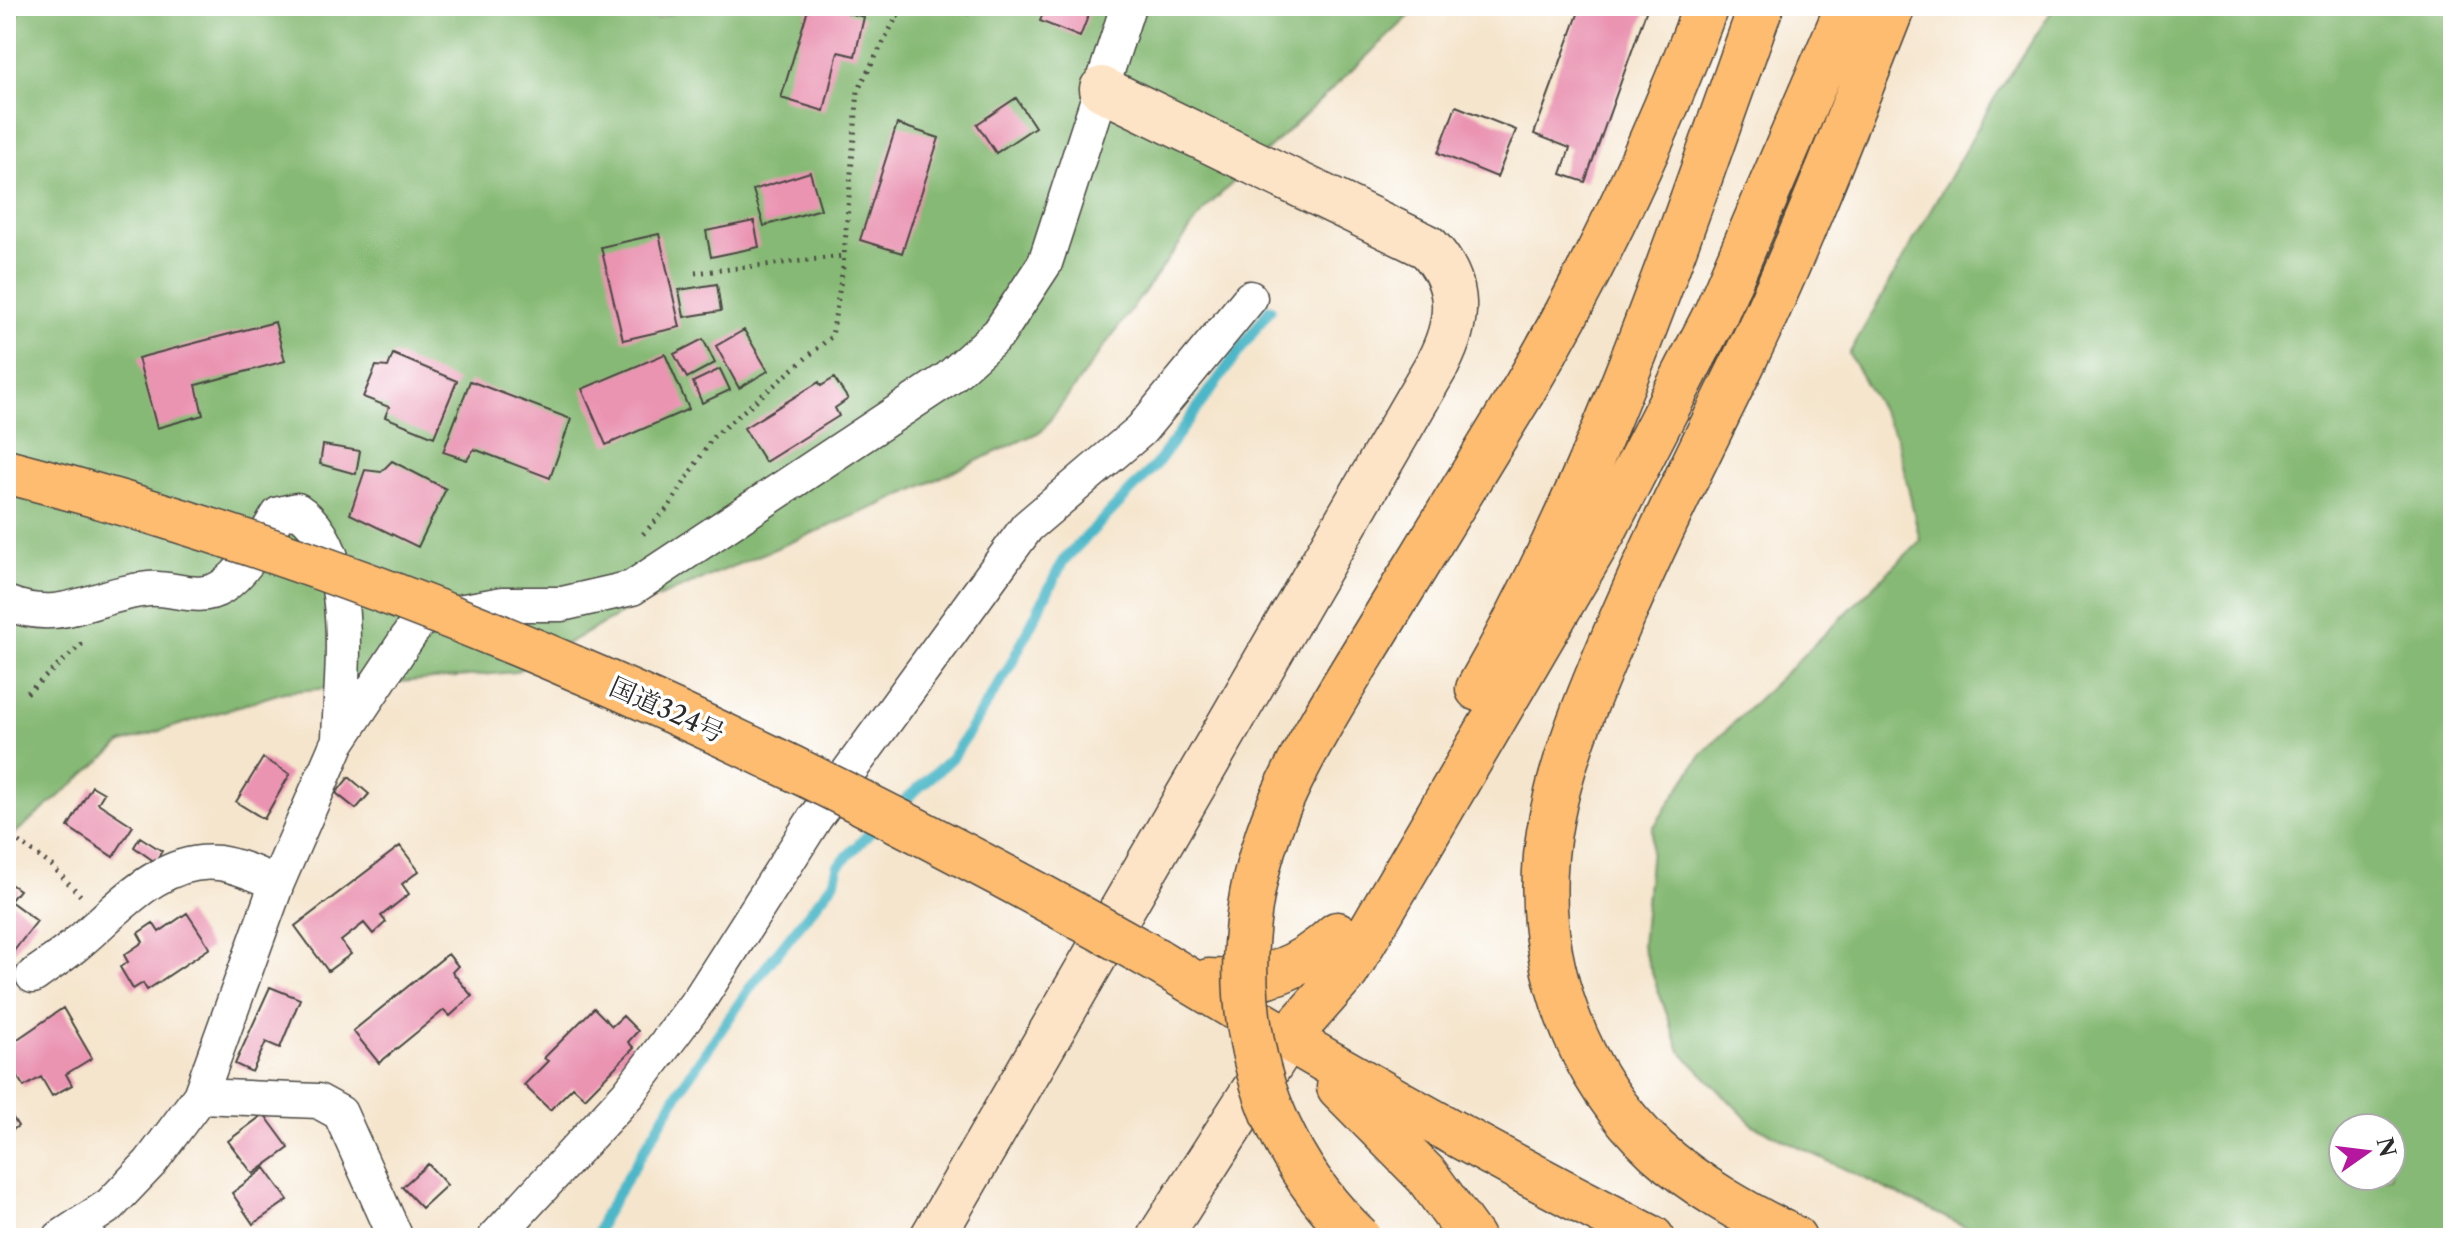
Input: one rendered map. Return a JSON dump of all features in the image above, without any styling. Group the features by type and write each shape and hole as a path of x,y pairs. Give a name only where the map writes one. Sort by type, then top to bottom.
{"highway":[{"path":"1359,1238 1308,1178 1277,1124 1265,1094 1250,1039 1244,995 1250,899 1271,827 1303,758 1523,391 1605,242 1671,97 1706,6"},
{"path":"1287,1039 1337,934 1542,570 1629,369 1761,6"},
{"path":"1287,1039 1347,971 1604,531 1716,313 1848,6"},
{"path":"1794,1238 1685,1174 1649,1143 1613,1102 1581,1051 1569,1023 1551,958 1545,890 1546,855 1559,790 1598,672 1659,533 1759,330 1824,180 1893,6"},
{"name":"国道324号","path":"6,471 109,498 235,537 382,591 667,708 930,836 1168,967 1287,1039"},
{"path":"1168,967 1207,981 1233,982 1276,975 1316,954 1337,934"},
{"path":"1287,1039 1393,1139 1437,1188 1472,1238"},
{"path":"1287,1039 1519,1170 1652,1238"}],"street":[{"path":"60,1238 110,1205 150,1163 200,1096 277,883 338,742 420,619 503,604 562,604 632,588 949,378 999,333 1045,263 1128,6"},
{"path":"932,1238 1438,363 1451,337 1456,316 1450,276 1428,247 1102,89"},
{"path":"495,1238 628,1094 701,997 848,770 1027,527 1141,430 1250,298"},
{"path":"6,603 27,611 61,613 117,594 153,588 190,595 221,588 247,560 279,514 297,510 312,520 334,563 344,622 338,742"},
{"path":"33,976 124,899 160,876 200,864 217,863 277,883"},
{"path":"1159,1238 1287,1039"},
{"path":"200,1096 318,1101 340,1113 396,1238"}],"path":[{"path":"632,588 620,558 668,508 713,437 832,336 844,256 858,90 897,16 937,6 973,14 989,6"},
{"path":"695,273 844,256"},
{"path":"6,832 52,866 102,919"}],"green space":[{"path":"22,6 633,6 656,19 690,6 1420,6 1206,208 1042,431 887,502 626,611 515,672 284,692 122,743 6,841 6,43"},
{"path":"2055,6 2453,6 2453,1238 1988,1238 1753,1125 1680,1051 1642,945 1653,828 1701,755 1920,541 1897,438 1849,354 1994,99"}],"building":[{"path":"809,6 849,6 848,13 864,17 855,56 838,52 824,111 781,98"},
{"path":"1046,6 1092,6 1080,37 1040,21"},
{"path":"1581,6 1648,6 1585,182 1561,174 1570,148 1534,134"},
{"path":"1016,98 1035,127 996,153 977,124"},
{"path":"1456,106 1516,130 1497,177 1438,153"},
{"path":"897,124 939,138 902,253 860,240"},
{"path":"810,172 821,209 764,226 753,190"},
{"path":"754,221 759,247 711,257 706,231"},
{"path":"659,234 680,327 623,340 601,247"},
{"path":"717,284 721,311 684,317 679,290"},
{"path":"275,322 285,361 196,385 203,415 157,428 138,358"},
{"path":"744,330 768,371 739,388 716,346"},
{"path":"703,339 715,363 687,378 674,354"},
{"path":"393,354 457,381 434,437 385,417 389,407 363,397 376,366 388,367"},
{"path":"665,354 689,409 606,445 582,389"},
{"path":"720,369 730,390 702,403 693,382"},
{"path":"834,378 848,399 835,408 839,416 765,462 744,428 819,382 821,386"},
{"path":"470,381 571,419 550,478 474,449 467,460 443,452"},
{"path":"323,445 360,451 356,474 320,464"},
{"path":"392,461 446,489 418,547 350,514 365,470 381,472"},
{"path":"263,758 290,774 264,819 236,802"},
{"path":"349,777 369,794 356,809 336,793"},
{"path":"92,786 104,793 98,803 133,826 113,857 68,827"},
{"path":"140,837 162,851 155,862 134,847"},
{"path":"400,846 419,871 402,884 409,894 381,916 386,922 373,934 364,923 341,941 351,954 328,971 295,926"},
{"path":"6,881 19,890 10,901 37,921 6,961"},
{"path":"187,913 210,948 147,990 143,983 133,989 120,967 128,962 124,955 143,942 138,933 153,923 159,932"},
{"path":"448,954 458,966 452,972 472,996 450,1016 444,1010 379,1063 353,1031"},
{"path":"270,987 300,999 280,1048 266,1042 252,1072 235,1064"},
{"path":"63,1008 92,1058 66,1074 72,1085 52,1096 41,1077 24,1087 15,1073 6,1078 6,1047"},
{"path":"594,1008 612,1026 623,1016 638,1031 628,1042 634,1048 585,1098 573,1087 550,1110 524,1085 548,1061 544,1058"},
{"path":"6,1107 18,1126 6,1135"},
{"path":"264,1114 289,1148 253,1174 228,1141"},
{"path":"428,1164 447,1185 422,1208 402,1187"},
{"path":"265,1168 288,1200 253,1224 232,1193"}],"waterway":[{"path":"894,810 952,758 1008,670 1063,561 1155,466 1270,309"},
{"path":"596,1238 603,1218 685,1082 754,982 834,882 838,866 881,821"}]}
